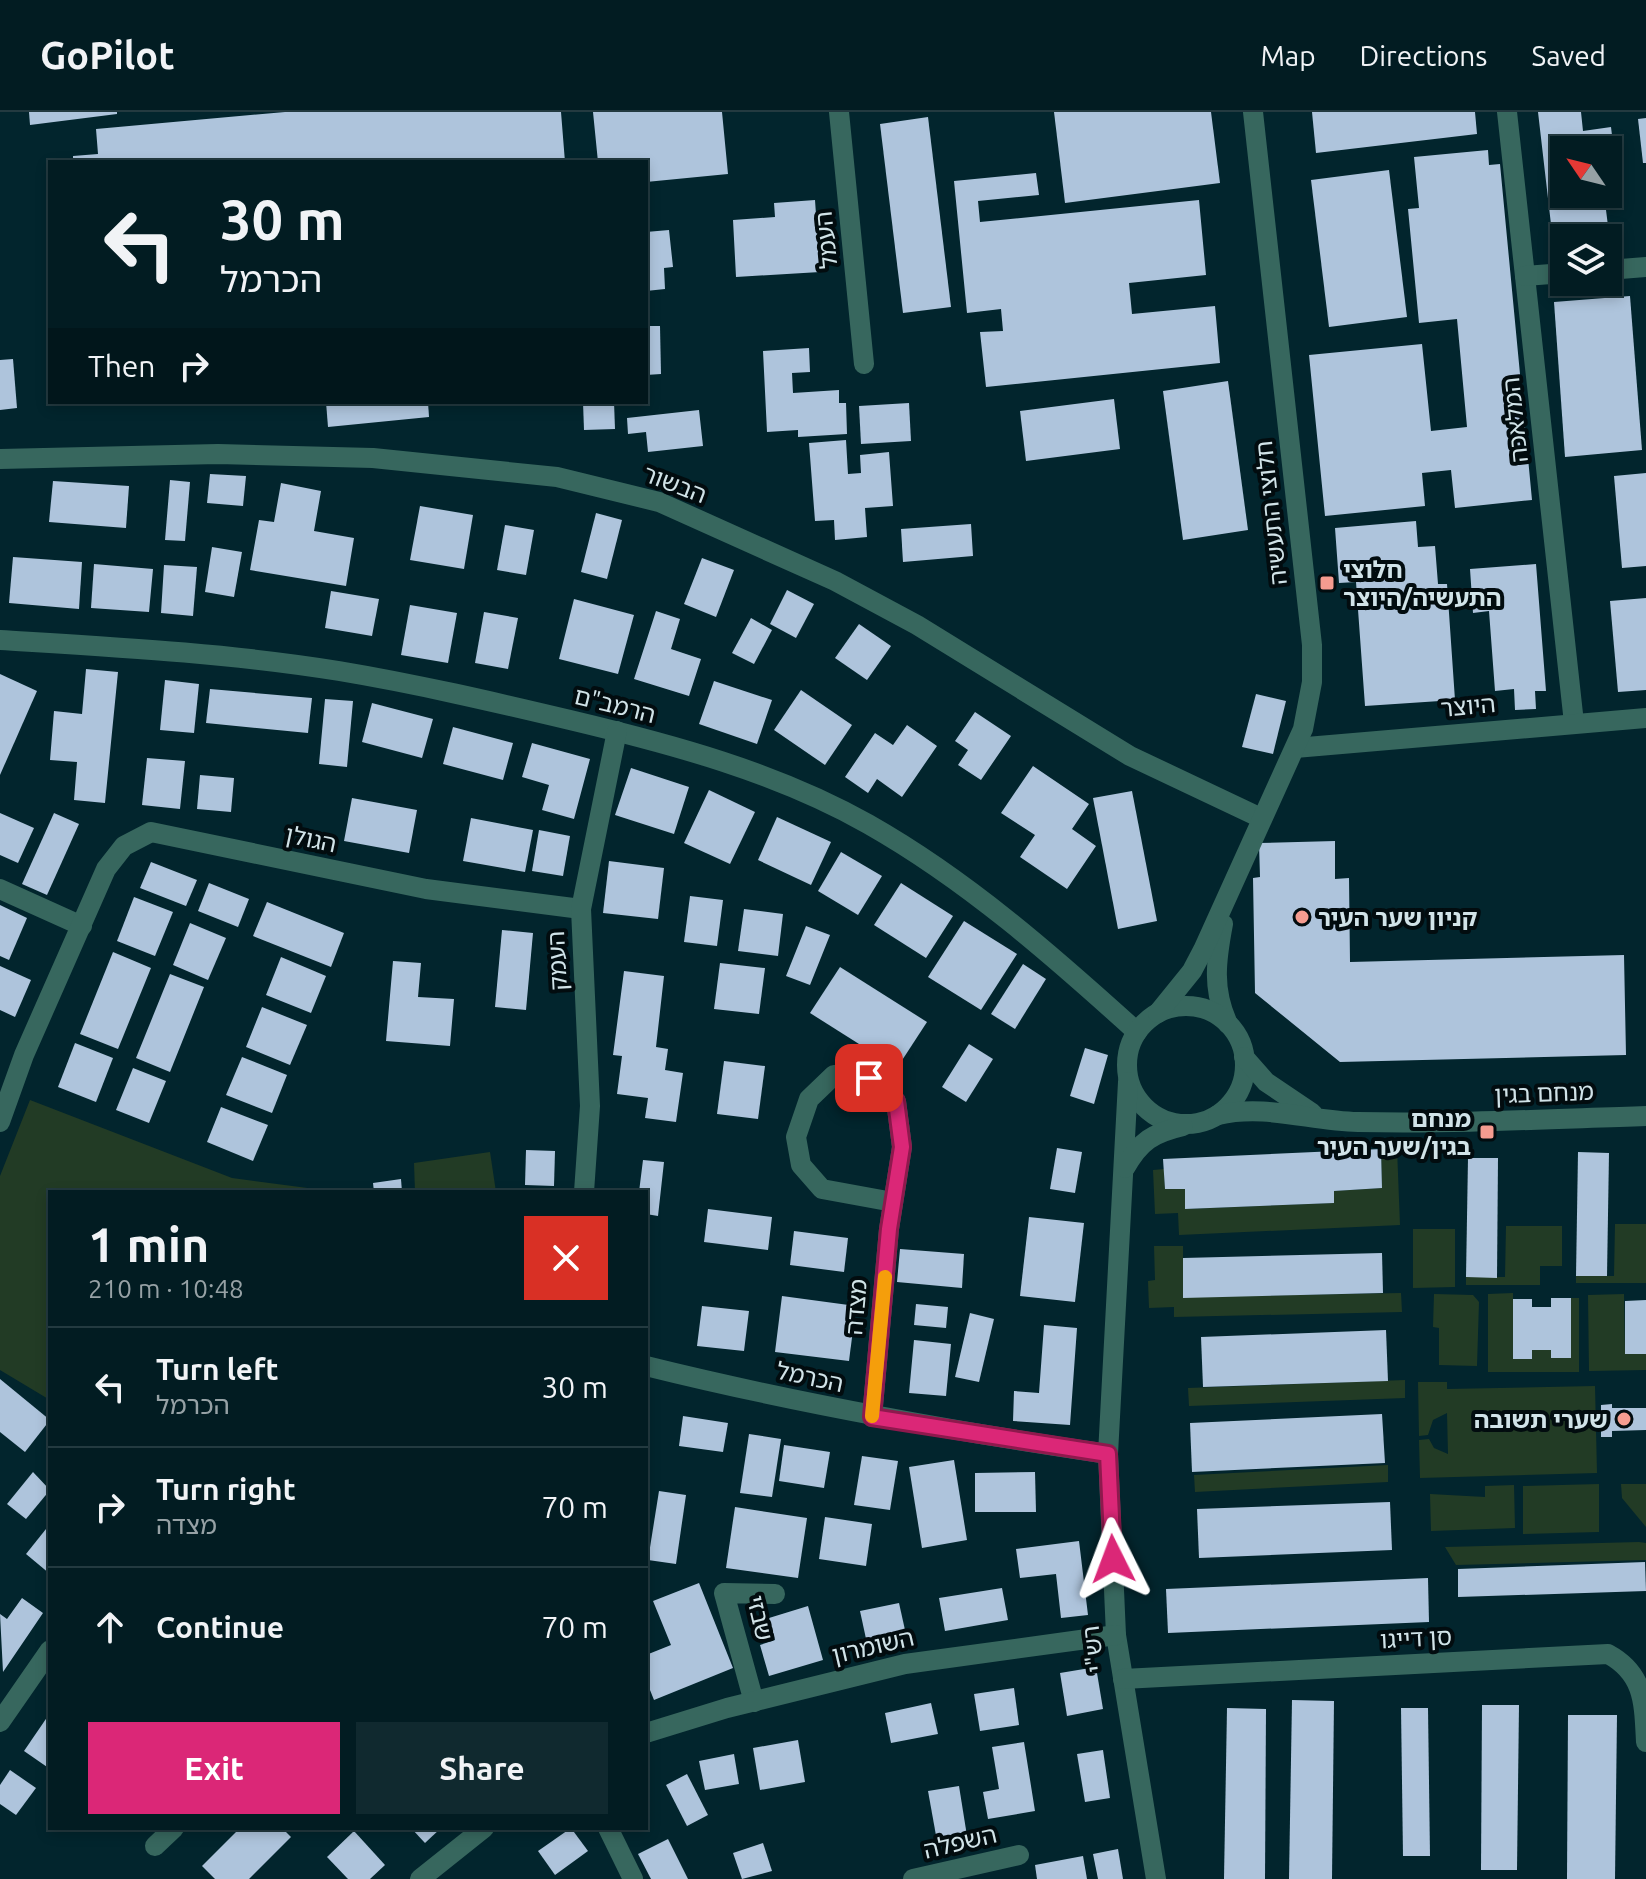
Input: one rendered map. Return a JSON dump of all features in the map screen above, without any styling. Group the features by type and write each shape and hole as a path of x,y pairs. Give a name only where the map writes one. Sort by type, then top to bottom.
{"street":[{"name":"העמל","path":"839,112 864,364"},
{"name":"חלוצי התעשיה","path":"1158,1013 1192,971 1295,748 1308,707 1312,645 1253,112"},
{"name":"המלאכה","path":"1507,112 1574,723"},
{"path":"1622,269 1646,267"},
{"path":"1525,276 1550,274"},
{"name":"הבשור","path":"0,459 218,454 373,458 557,477 659,502 848,589 917,625 1130,756 1261,818"},
{"name":"הרמב\"ם","path":"0,640 121,647 338,671 481,699 617,731 705,756 784,785 867,824 1030,936 1137,1032"},
{"name":"היוצר","path":"1295,748 1646,718"},
{"name":"העמק","path":"584,1190 590,1106 581,909 617,731"},
{"name":"הגולן","path":"0,1122 24,1055 106,869 124,846 151,832 426,889 581,909"},
{"path":"0,889 82,926"},
{"name":"חלוצי התעשיה","path":"1228,892 1215,980 1218,1002 1228,1024"},
{"path":"1123,1172 1135,1149 1152,1133 1185,1125 1218,1115 1237,1096 1245,1070 1239,1039 1217,1015 1187,1006 1158,1013 1137,1032 1129,1047 1128,1082 1136,1099 1149,1113 1166,1122 1185,1125"},
{"name":"מנחם בגין","path":"1244,1057 1266,1082 1298,1106 1347,1122"},
{"path":"834,1075 869,1078 896,1101 902,1147 893,1202 822,1189 801,1165 796,1137 809,1099 834,1075"},
{"name":"רש\"י","path":"1128,1082 1108,1454 1116,1635 1156,1879"},
{"name":"מנחם בגין","path":"1218,1115 1260,1109 1347,1122 1646,1116"},
{"name":"מצדה","path":"872,1417 893,1202"},
{"name":"הכרמל","path":"648,1366 872,1417 1108,1454"},
{"name":"שבזי","path":"754,1702 724,1593 775,1594"},
{"name":"השומרון","path":"648,1732 905,1664 1116,1635"},
{"path":"3,1709 48,1653"},
{"name":"סן דייגו","path":"1123,1679 1608,1654 1624,1663 1636,1676 1643,1694 1646,1742"},
{"path":"155,1846 172,1830"},
{"path":"420,1879 481,1830"},
{"path":"609,1830 633,1879"},
{"name":"השפלה","path":"913,1879 1019,1855"}],"green space":[{"path":"30,1100 232,1178 323,1190 48,1190 48,1399 0,1370 0,1176"},
{"path":"1397,1148 1400,1225 1179,1235 1178,1213 1155,1214 1153,1170 1164,1169 1165,1189 1185,1189 1186,1209 1334,1203 1334,1191 1382,1188 1381,1149"},
{"path":"490,1152 496,1190 415,1190 414,1163"},
{"path":"1615,1224 1646,1224 1646,1283 1576,1283 1576,1276 1614,1276"},
{"path":"1506,1226 1562,1226 1562,1266 1540,1266 1540,1285 1466,1285 1466,1277 1505,1277"},
{"path":"1413,1229 1455,1229 1455,1287 1413,1288"},
{"path":"1154,1246 1183,1246 1183,1297 1401,1293 1402,1312 1174,1317 1174,1307 1149,1308 1148,1281 1155,1280"},
{"path":"1513,1293 1513,1359 1532,1359 1532,1350 1551,1350 1552,1358 1571,1358 1571,1298 1579,1298 1579,1372 1488,1372 1488,1294"},
{"path":"1434,1294 1473,1295 1479,1302 1477,1366 1439,1365 1439,1328 1433,1327"},
{"path":"1624,1294 1625,1354 1646,1354 1646,1370 1589,1371 1588,1295"},
{"path":"1405,1380 1405,1398 1189,1406 1188,1388"},
{"path":"1418,1382 1447,1382 1447,1389 1595,1386 1597,1473 1420,1478 1419,1440 1429,1439 1434,1448 1448,1454 1447,1413 1433,1420 1428,1435 1419,1436"},
{"path":"1388,1465 1388,1482 1195,1492 1194,1475"},
{"path":"1599,1484 1599,1532 1523,1534 1523,1486"},
{"path":"1621,1484 1646,1484 1646,1527 1622,1498"},
{"path":"1514,1485 1515,1528 1431,1531 1430,1494 1485,1497 1485,1486"},
{"path":"1646,1543 1646,1560 1456,1565 1445,1547"}],"building":[{"path":"29,112 117,112 117,114 30,125"},
{"path":"285,112 561,112 565,160 73,160 73,156 98,154 96,129"},
{"path":"593,112 722,112 728,174 648,182 648,160 598,160"},
{"path":"1054,112 1211,112 1220,183 1065,203"},
{"path":"1312,112 1475,112 1477,134 1316,153"},
{"path":"1538,112 1581,112 1583,131 1611,127 1612,136 1550,136 1550,208 1606,208 1608,224 1551,224"},
{"path":"928,117 951,307 903,313 880,124"},
{"path":"1646,118 1646,163 1643,163 1638,119"},
{"path":"1488,150 1489,165 1500,164 1532,500 1455,508 1451,470 1422,473 1425,506 1325,516 1309,355 1422,344 1431,431 1467,427 1457,319 1419,323 1408,209 1419,208 1414,157"},
{"path":"1389,170 1407,317 1329,327 1311,180"},
{"path":"1036,173 1039,195 978,201 980,222 1199,200 1206,275 1129,283 1132,314 1215,306 1220,363 986,387 980,332 1003,331 1001,309 967,313 954,181"},
{"path":"815,200 820,272 736,277 733,220 775,217 774,203"},
{"path":"669,230 673,267 664,268 665,289 648,291 648,232"},
{"path":"1630,296 1642,450 1565,457 1554,302"},
{"path":"648,326 660,326 661,374 648,375"},
{"path":"809,348 810,372 792,373 793,393 839,390 839,403 846,403 847,434 798,437 798,430 767,432 763,351"},
{"path":"13,359 17,408 0,410 0,360"},
{"path":"1228,381 1248,530 1183,540 1163,391"},
{"path":"1114,399 1120,449 1026,461 1020,411"},
{"path":"909,403 911,441 861,444 859,406"},
{"path":"326,404 428,404 429,417 328,427"},
{"path":"583,404 614,404 615,429 584,430"},
{"path":"699,410 703,446 648,452 646,432 628,434 627,418"},
{"path":"846,440 848,474 861,473 860,455 889,452 893,506 865,508 867,537 835,540 834,520 815,521 809,443"},
{"path":"1646,473 1646,566 1622,568 1614,476"},
{"path":"210,474 246,476 243,506 207,503"},
{"path":"170,480 190,482 185,541 165,540"},
{"path":"53,481 129,486 126,528 49,522"},
{"path":"281,483 321,491 314,531 354,538 346,586 250,570 259,520 274,522"},
{"path":"420,506 473,515 464,569 410,560"},
{"path":"596,513 622,520 607,579 581,572"},
{"path":"1416,521 1418,547 1435,546 1438,584 1447,584 1455,700 1365,706 1356,582 1339,583 1335,528"},
{"path":"971,524 973,556 903,562 901,529"},
{"path":"505,525 534,530 526,575 497,570"},
{"path":"212,547 242,552 234,597 205,592"},
{"path":"13,557 82,562 79,609 9,603"},
{"path":"702,558 734,570 716,617 684,604"},
{"path":"94,564 153,569 149,612 91,608"},
{"path":"1536,564 1546,691 1535,691 1536,709 1515,710 1514,689 1495,691 1489,611 1473,613 1470,569"},
{"path":"164,565 197,567 193,616 161,613"},
{"path":"787,590 814,604 796,638 770,624"},
{"path":"331,591 379,599 372,636 325,628"},
{"path":"1646,598 1646,690 1618,692 1610,601"},
{"path":"574,599 634,615 618,674 559,659"},
{"path":"410,605 457,613 448,663 401,655"},
{"path":"656,611 680,619 671,649 701,659 689,696 634,679"},
{"path":"484,612 518,618 508,669 475,663"},
{"path":"751,618 772,630 754,664 732,653"},
{"path":"859,624 891,646 867,680 835,658"},
{"path":"86,669 118,672 105,803 74,800 77,762 50,760 54,711 82,714"},
{"path":"0,674 37,691 0,775"},
{"path":"165,680 199,684 194,733 160,730"},
{"path":"714,681 772,700 757,744 699,724"},
{"path":"210,689 312,698 308,733 206,723"},
{"path":"801,690 852,725 825,765 774,730"},
{"path":"1256,694 1286,701 1273,754 1242,747"},
{"path":"325,699 353,701 347,767 319,764"},
{"path":"372,703 433,719 422,758 362,742"},
{"path":"975,712 1011,736 981,780 958,765 968,750 955,741"},
{"path":"907,725 937,746 902,797 877,779 868,793 845,777 875,733 893,745"},
{"path":"453,727 513,743 503,780 443,764"},
{"path":"532,743 590,759 574,819 542,810 549,785 522,777"},
{"path":"147,758 185,761 180,809 142,805"},
{"path":"1033,766 1089,804 1072,829 1096,846 1067,889 1020,857 1035,835 1001,813"},
{"path":"631,768 689,787 674,834 615,815"},
{"path":"200,775 234,778 231,812 197,809"},
{"path":"709,790 755,812 730,864 684,843"},
{"path":"1132,791 1157,921 1118,929 1093,798"},
{"path":"352,798 417,810 409,853 344,841"},
{"path":"0,813 34,828 18,863 0,855"},
{"path":"54,813 79,824 47,895 22,884"},
{"path":"777,817 831,842 811,885 758,860"},
{"path":"471,818 533,830 525,872 463,861"},
{"path":"539,830 570,836 563,876 532,871"},
{"name":"קניון שער העיר","path":"1335,841 1335,879 1349,878 1350,962 1624,955 1626,1055 1340,1062 1255,993 1253,878 1260,877 1259,843"},
{"path":"841,852 882,876 858,915 818,891"},
{"path":"609,861 664,868 658,919 603,913"},
{"path":"151,862 197,880 186,906 140,888"},
{"path":"209,883 249,899 238,927 198,911"},
{"path":"901,883 953,916 926,958 874,925"},
{"path":"690,896 723,900 717,946 684,942"},
{"path":"134,897 173,912 155,956 117,941"},
{"path":"267,902 344,933 331,967 253,936"},
{"path":"0,905 27,918 9,960 0,956"},
{"path":"744,909 783,914 778,956 738,951"},
{"path":"964,921 1017,954 981,1010 928,977"},
{"path":"190,923 226,938 208,980 173,965"},
{"path":"806,926 830,935 810,985 786,976"},
{"path":"502,930 533,933 526,1010 495,1007"},
{"path":"113,952 151,968 118,1049 80,1034"},
{"path":"281,957 326,976 311,1013 266,995"},
{"path":"393,961 421,963 418,997 454,999 450,1046 386,1041"},
{"path":"720,963 765,968 759,1014 714,1009"},
{"path":"1023,964 1046,979 1015,1029 991,1014"},
{"path":"0,966 31,980 15,1017 0,1010"},
{"path":"840,967 927,1022 897,1068 810,1013"},
{"path":"624,971 664,976 656,1047 668,1049 665,1070 683,1073 676,1122 645,1118 648,1098 617,1094 622,1056 613,1055"},
{"path":"170,974 204,987 170,1072 136,1058"},
{"path":"262,1007 307,1025 290,1065 246,1047"},
{"path":"75,1043 113,1058 96,1102 58,1087"},
{"path":"969,1044 993,1059 966,1102 942,1087"},
{"path":"1085,1048 1108,1055 1094,1104 1070,1096"},
{"path":"242,1057 287,1075 272,1113 226,1095"},
{"path":"724,1061 765,1066 758,1119 717,1114"},
{"path":"133,1068 166,1081 149,1123 116,1110"},
{"path":"221,1107 268,1125 253,1161 207,1142"},
{"path":"1057,1148 1082,1152 1075,1193 1050,1189"},
{"path":"1381,1149 1382,1188 1334,1191 1334,1203 1185,1209 1185,1189 1165,1189 1163,1159"},
{"path":"526,1150 555,1151 554,1186 525,1185"},
{"path":"1578,1152 1609,1153 1607,1276 1576,1276"},
{"path":"1468,1158 1498,1158 1497,1278 1466,1277"},
{"path":"643,1160 664,1162 658,1216 648,1214 648,1190 639,1190"},
{"path":"401,1179 402,1190 374,1190 373,1183"},
{"path":"708,1209 772,1217 768,1250 704,1242"},
{"path":"1029,1217 1084,1223 1075,1302 1020,1296"},
{"path":"794,1231 848,1238 844,1272 790,1265"},
{"path":"900,1249 964,1254 962,1288 897,1282"},
{"path":"1382,1253 1383,1293 1183,1298 1183,1258"},
{"path":"782,1296 856,1306 849,1361 775,1352"},
{"path":"1551,1298 1571,1298 1571,1358 1551,1358 1551,1350 1532,1350 1532,1359 1513,1359 1513,1299 1532,1299 1532,1307 1551,1307"},
{"path":"1646,1300 1646,1354 1625,1354 1625,1301"},
{"path":"916,1304 948,1307 946,1328 914,1325"},
{"path":"702,1306 749,1311 744,1351 697,1346"},
{"path":"970,1313 994,1319 979,1382 955,1377"},
{"path":"1044,1325 1077,1328 1070,1425 1013,1421 1014,1391 1039,1393"},
{"path":"1386,1330 1388,1381 1203,1387 1201,1337"},
{"path":"914,1340 951,1344 946,1396 909,1393"},
{"path":"0,1379 48,1418 48,1423 25,1452 0,1432"},
{"name":"שערי תשובה","path":"1612,1404 1612,1408 1646,1408 1646,1430 1612,1431 1612,1437 1601,1437 1601,1405"},
{"path":"1382,1414 1385,1463 1192,1472 1190,1423"},
{"path":"683,1416 728,1423 723,1452 679,1446"},
{"path":"749,1434 781,1439 772,1497 740,1493"},
{"path":"784,1445 830,1452 824,1488 779,1481"},
{"path":"862,1456 898,1461 890,1510 854,1505"},
{"path":"954,1460 967,1540 922,1548 909,1467"},
{"path":"33,1472 48,1488 48,1492 26,1519 7,1504"},
{"path":"1035,1472 1036,1512 975,1512 975,1473"},
{"path":"659,1491 686,1495 676,1564 648,1560"},
{"path":"1390,1502 1392,1550 1199,1558 1197,1509"},
{"path":"735,1507 807,1518 798,1578 726,1568"},
{"path":"825,1517 872,1524 866,1566 819,1559"},
{"path":"48,1526 48,1572 26,1554"},
{"path":"1079,1541 1088,1615 1061,1618 1056,1574 1020,1578 1016,1549"},
{"path":"1645,1562 1646,1591 1458,1597 1458,1569"},
{"path":"1428,1578 1429,1622 1168,1633 1166,1589"},
{"path":"699,1583 733,1668 654,1700 648,1685 648,1654 671,1645 653,1601"},
{"path":"1002,1588 1008,1620 945,1631 939,1598"},
{"path":"22,1598 43,1613 3,1672 0,1614 7,1619"},
{"path":"899,1603 907,1639 868,1648 860,1611"},
{"path":"808,1606 823,1660 769,1676 760,1645 775,1640 769,1618"},
{"path":"1096,1667 1103,1709 1067,1716 1060,1673"},
{"path":"1014,1688 1019,1725 980,1731 974,1694"},
{"path":"1292,1700 1334,1701 1332,1879 1289,1879"},
{"path":"931,1703 938,1734 891,1743 885,1713"},
{"path":"1482,1705 1519,1705 1517,1870 1481,1870"},
{"path":"1227,1708 1266,1709 1265,1879 1224,1879"},
{"path":"1401,1708 1428,1708 1430,1856 1403,1856"},
{"path":"1568,1715 1617,1715 1615,1879 1567,1879"},
{"path":"48,1716 48,1768 24,1751"},
{"path":"798,1740 805,1782 760,1790 753,1748"},
{"path":"1024,1742 1035,1811 988,1819 983,1792 999,1789 992,1747"},
{"path":"1103,1750 1110,1798 1085,1802 1077,1754"},
{"path":"734,1754 739,1784 705,1790 699,1761"},
{"path":"10,1770 36,1788 16,1815 0,1804 0,1785"},
{"path":"687,1774 708,1815 687,1826 666,1785"},
{"path":"959,1786 967,1836 937,1841 928,1791"},
{"path":"238,1830 284,1830 291,1837 249,1879 215,1879 202,1866"},
{"path":"413,1830 439,1830 425,1843"},
{"path":"572,1830 588,1851 555,1875 538,1851"},
{"path":"354,1831 385,1865 370,1879 348,1879 327,1857"},
{"path":"668,1839 688,1879 651,1879 638,1854"},
{"path":"763,1843 772,1871 742,1879 733,1853"},
{"path":"1118,1849 1123,1879 1098,1879 1093,1854"},
{"path":"1083,1856 1087,1879 1037,1879 1035,1865"}],"slow traffic":[{"path":"872,1416 885,1277"}],"place":[{"name":"חלוצי התעשיה/היוצר","path":"1327,583"},
{"name":"קניון שער העיר","path":"1302,917"},
{"name":"מנחם בגין/שער העיר","path":"1487,1132"},
{"name":"שערי תשובה","path":"1624,1419"}],"route":[{"path":"869,1078 896,1101 902,1126 872,1417 1108,1454 1113,1559"}]}
